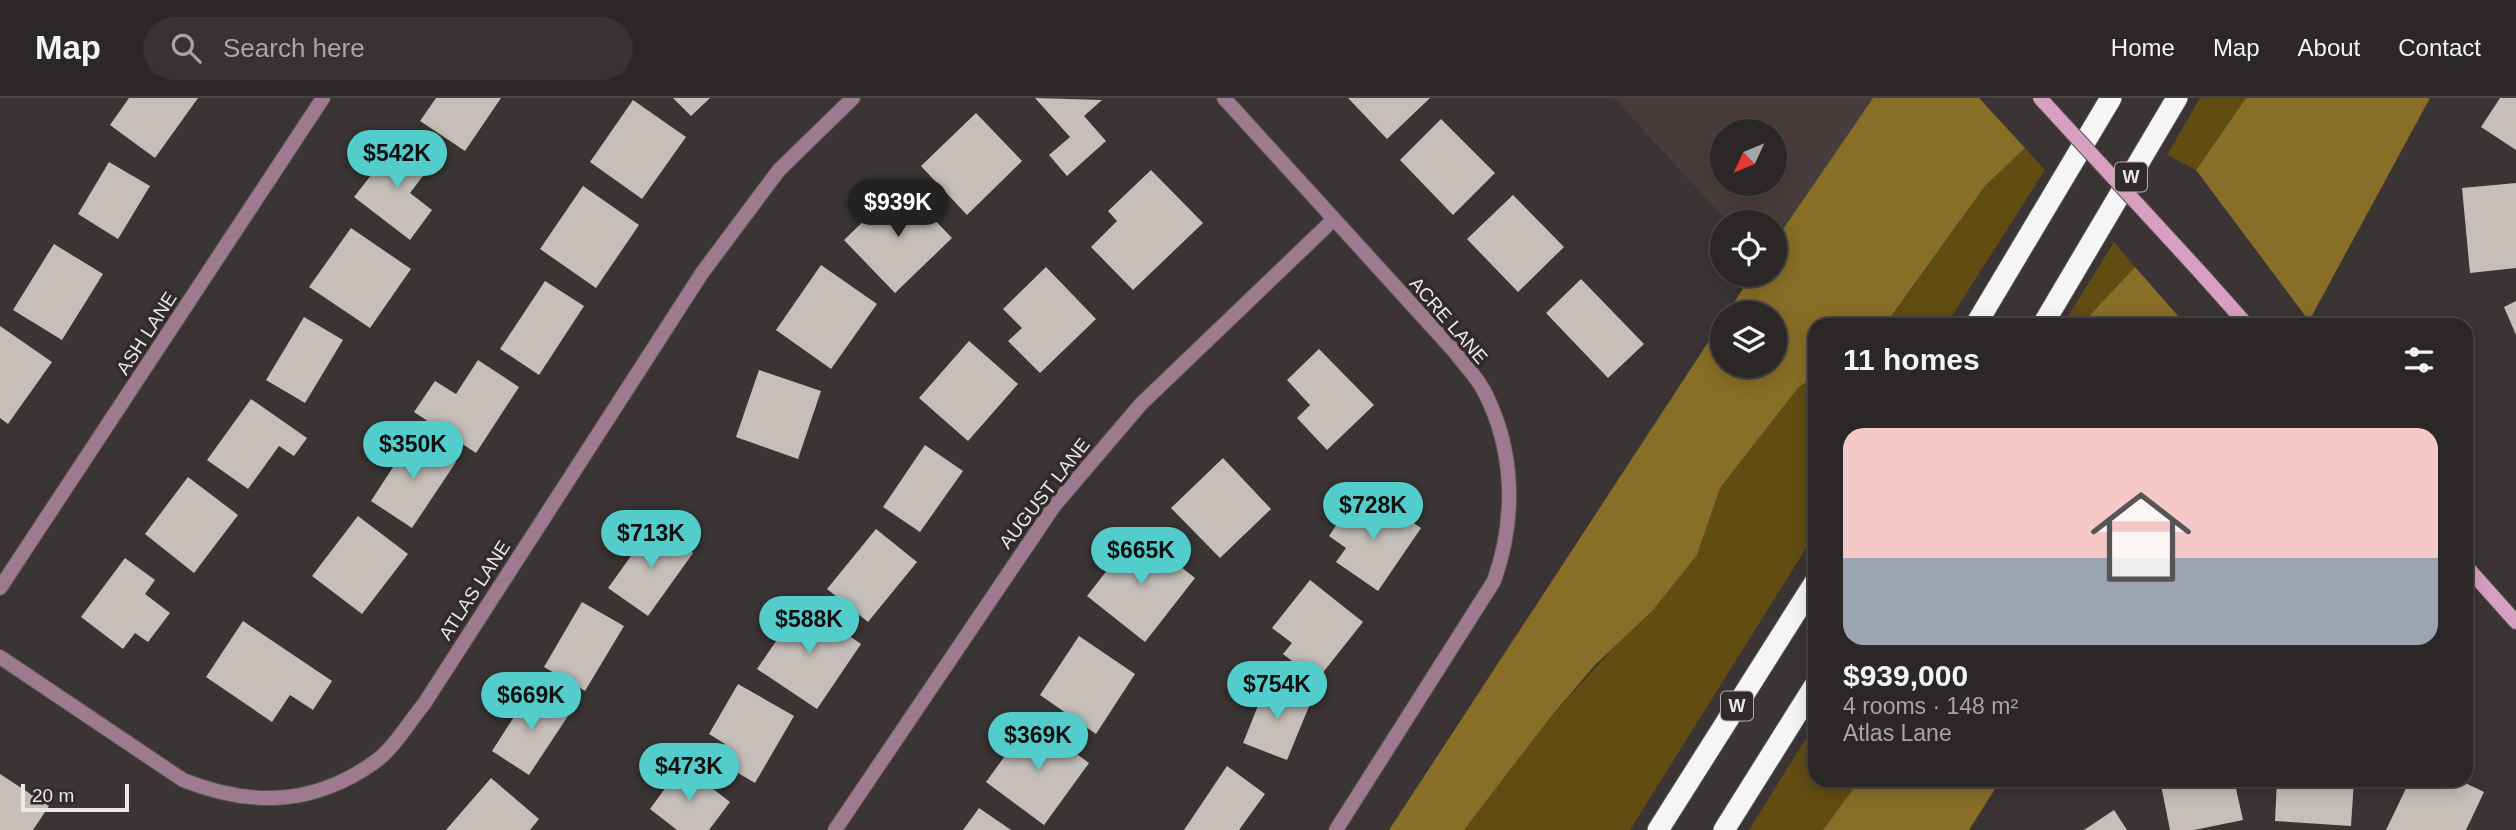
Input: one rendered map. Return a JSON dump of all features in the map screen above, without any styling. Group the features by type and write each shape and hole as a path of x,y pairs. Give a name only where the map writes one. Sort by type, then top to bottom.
{"highway":[{"path":"1980,318 2111,98"},
{"name":"W","path":"2047,318 2177,98"},
{"name":"W","path":"1658,830 1808,593"},
{"path":"1724,830 1808,696"}],"street":[{"name":"ASH LANE","path":"0,588 323,98"},
{"name":"ATLAS LANE","path":"0,657 183,780 217,793 258,800 299,796 344,780 378,760 424,704 702,272 779,170 853,98"},
{"name":"ACRE LANE","path":"1224,98 1455,352 1483,389 1500,430 1511,485 1504,553 1494,581 1336,830"},
{"path":"2040,98 2241,318"},
{"name":"AUGUST LANE","path":"835,830 1054,506 1140,404 1333,220"},
{"path":"2473,574 2516,622"}],"shaded area":[{"path":"1614,98 1873,98 1787,223 1787,210 1717,210"},
{"path":"1873,98 1979,98 2025,148 1985,186 1890,318 1808,318 1808,381 1798,388 1720,488 1697,555 1652,611 1595,665 1549,719 1464,830 1389,830 1710,339 1710,378 1787,378 1787,301 1735,301 1744,287 1787,287 1787,223"},
{"path":"2200,98 2246,98 2196,170 2167,155"},
{"path":"2246,98 2430,98 2311,318 2307,318 2196,170"},
{"path":"2025,148 2045,170 1950,318 1891,318 1985,186"},
{"path":"2114,242 2135,267 2089,318 2067,318"},
{"path":"2135,267 2180,318 2089,318"},
{"path":"1808,381 1808,545 1630,830 1464,830 1549,719 1697,555 1720,488 1798,388"},
{"path":"1808,735 1808,787 1855,787 1823,830 1749,830"},
{"path":"1855,787 1996,787 1969,830 1823,830"}],"building":[{"path":"129,98 198,98 155,158 110,125"},
{"path":"436,98 501,98 465,151 420,121"},
{"path":"673,98 710,98 691,116"},
{"path":"1035,98 1102,100 1084,116 1106,141 1067,176 1049,155 1070,137"},
{"path":"1348,98 1430,98 1387,139"},
{"path":"2500,98 2516,98 2516,150 2481,127"},
{"path":"633,100 686,137 642,199 590,162"},
{"path":"976,113 1022,161 967,215 921,166"},
{"path":"1441,119 1495,173 1453,215 1400,160"},
{"path":"400,138 432,164 410,193 432,210 410,240 354,197"},
{"path":"109,162 150,186 118,239 78,214"},
{"path":"1151,170 1203,223 1133,290 1091,247 1117,221 1108,211"},
{"path":"2516,183 2516,268 2470,273 2462,188"},
{"path":"901,185 952,238 895,293 844,240"},
{"path":"583,186 639,225 596,288 540,249"},
{"path":"1513,195 1564,247 1518,292 1467,239"},
{"path":"351,228 411,269 370,328 309,287"},
{"path":"54,244 103,274 62,340 13,310"},
{"path":"821,265 877,304 831,369 776,330"},
{"path":"1046,267 1096,319 1040,373 1008,341 1022,328 1003,309"},
{"path":"1581,279 1644,344 1608,378 1546,313"},
{"path":"545,281 584,306 539,375 500,349"},
{"path":"2516,301 2516,335 2504,307"},
{"path":"304,317 343,340 305,403 266,380"},
{"path":"0,326 52,362 8,424 0,418"},
{"path":"969,341 1018,384 968,441 919,398"},
{"path":"1319,349 1374,405 1327,450 1297,418 1310,405 1287,380"},
{"path":"478,360 519,387 476,453 414,412 435,381 456,394"},
{"path":"759,370 821,391 798,459 736,437"},
{"path":"251,399 307,438 294,456 279,446 248,489 207,460"},
{"path":"414,435 456,462 412,528 371,501"},
{"path":"925,445 963,471 920,532 883,507"},
{"path":"1223,458 1271,509 1220,558 1171,508"},
{"path":"188,477 238,515 194,573 145,534"},
{"path":"1380,500 1421,528 1378,591 1336,562 1346,548 1329,536 1349,506 1367,518"},
{"path":"358,516 408,554 362,614 312,576"},
{"path":"654,524 693,553 648,616 608,588"},
{"path":"876,529 917,562 868,622 827,589"},
{"path":"1137,532 1195,578 1145,642 1087,596"},
{"path":"125,558 155,580 145,594 170,613 148,642 135,633 123,649 81,617"},
{"path":"1310,580 1363,622 1317,680 1283,654 1292,643 1272,628"},
{"path":"582,602 624,626 585,691 544,667"},
{"path":"802,603 861,644 817,709 757,669"},
{"path":"243,621 332,681 313,710 290,695 272,722 206,677"},
{"path":"1079,636 1135,674 1096,734 1040,695"},
{"path":"1268,681 1312,699 1287,760 1243,743"},
{"path":"738,684 794,716 755,783 716,760 725,744 709,734"},
{"path":"532,689 570,713 529,775 492,751"},
{"path":"1031,720 1089,763 1044,825 986,782"},
{"path":"682,765 730,802 709,830 677,830 650,809"},
{"path":"1227,766 1265,794 1239,830 1184,830"},
{"path":"0,774 49,806 33,830 0,830"},
{"path":"491,778 539,819 530,830 446,830"},
{"path":"2161,787 2236,787 2243,820 2194,830 2170,830"},
{"path":"2277,787 2354,787 2351,826 2275,821"},
{"path":"2407,787 2473,787 2484,792 2466,830 2386,830"},
{"path":"979,808 1011,830 963,830"},
{"path":"2114,810 2127,830 2084,830"}]}
